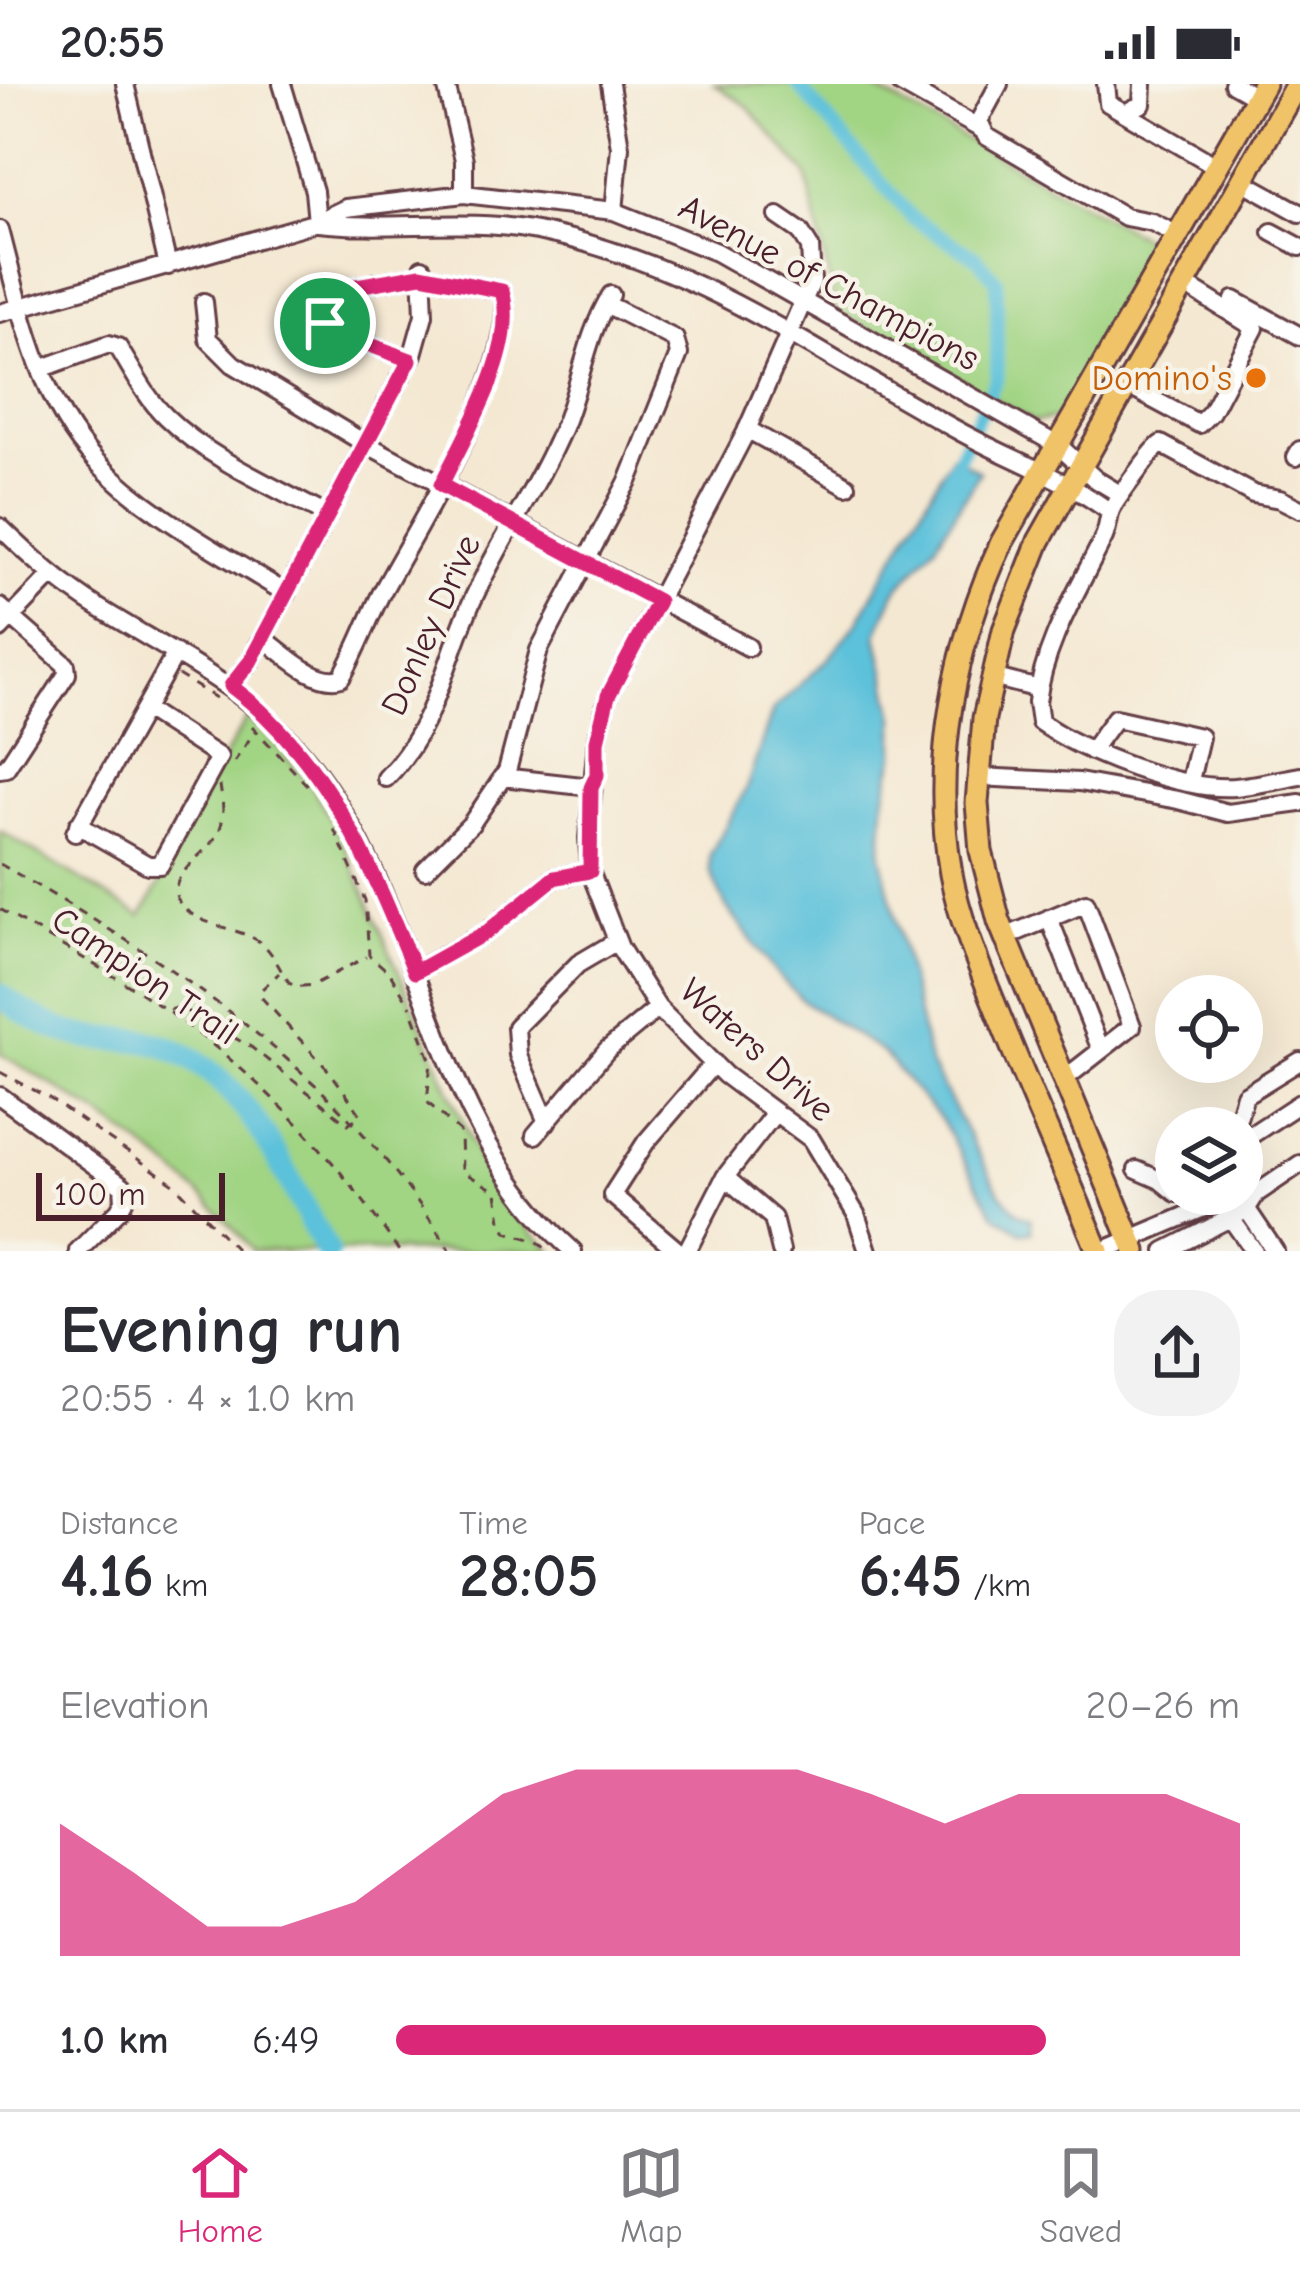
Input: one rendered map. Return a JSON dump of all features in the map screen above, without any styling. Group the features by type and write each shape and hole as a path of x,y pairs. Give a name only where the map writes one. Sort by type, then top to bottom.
{"main road":[{"path":"1133,1245 1005,937 981,850 978,777 992,677 1019,584 1297,84"},
{"path":"1100,1251 972,949 951,874 947,740 958,662 986,577 1260,91"},
{"path":"1216,166 1242,181"}],"street":[{"path":"124,84 168,266"},
{"path":"282,84 314,191 317,222"},
{"path":"446,84 464,160 464,194"},
{"path":"610,84 620,147 614,211"},
{"path":"901,84 1125,217 1152,222 1176,234"},
{"path":"980,129 979,121 999,84"},
{"path":"1106,84 1108,103 1216,166"},
{"path":"1125,112 1142,104 1143,84"},
{"path":"1233,84 1260,91"},
{"path":"1242,181 1300,214"},
{"name":"Avenue of Champions","path":"0,313 317,222 346,208 464,194 614,211 716,252 803,300 1059,446 1120,494"},
{"name":"Waters Drive","path":"778,216 800,231 810,247 812,281 747,429 608,696 591,788 590,871 617,941 658,1008 773,1114 811,1139 856,1214 868,1251"},
{"name":"Avenue of Champions","path":"317,222 489,224 593,244 692,280 1110,512"},
{"path":"0,230 20,307 43,368 63,413 93,458 140,501 286,594"},
{"path":"1272,232 1300,248"},
{"path":"263,638 317,676 332,681 341,678 494,372 508,310 502,291 422,270 333,290 320,304 325,323 410,360"},
{"path":"226,694 263,638 410,360 424,315 422,270"},
{"path":"1128,386 1199,424 1211,412 1256,328 1184,284"},
{"name":"Donley Drive","path":"386,778 405,760 429,718 473,599 562,430 584,373 598,315 609,299 675,339 679,354 629,479 585,562"},
{"path":"1234,300 1300,336"},
{"path":"204,302 208,339 219,352 366,444 748,647"},
{"path":"43,368 109,344 118,347 169,421 250,474 328,516"},
{"path":"747,429 847,486"},
{"path":"1300,509 1252,494 1161,444 1154,448 1110,512 1039,688 1040,722 1091,752 1230,788 1300,776"},
{"path":"0,526 52,575 294,742 320,775 368,856 479,1130 527,1204 573,1251"},
{"path":"425,870 471,824 502,777 539,650 585,562"},
{"path":"0,769 6,768 67,674 66,665 4,618 52,575"},
{"path":"145,709 219,757 160,865 148,865 76,829 172,661"},
{"path":"992,677 1039,688"},
{"path":"1091,752 1115,718 1200,737 1190,781"},
{"path":"502,777 591,788"},
{"path":"978,777 1079,782 1228,813 1300,803"},
{"path":"1261,783 1265,809"},
{"path":"415,972 487,932 554,878 590,871"},
{"path":"1005,937 1086,902 1132,1026 1063,1080"},
{"path":"1049,918 1101,1050"},
{"path":"617,941 578,964 516,1027 518,1055 541,1128 608,1050 658,1008"},
{"path":"1241,1107 1245,1095 1300,1061"},
{"path":"714,1063 657,1128 612,1195 683,1251 725,1178 773,1114"},
{"path":"0,1096 123,1186 124,1202 119,1210 78,1251"},
{"path":"1263,1127 1300,1102"},
{"path":"1263,1186 1300,1165"},
{"path":"1137,1170 1155,1178"},
{"path":"725,1178 773,1218 781,1251"},
{"path":"1100,1251 1133,1245 1187,1215"},
{"path":"1165,1251 1218,1215"},
{"path":"1244,1215 1258,1248"}],"path":[{"path":"172,661 226,694"},
{"path":"247,721 309,788"},
{"path":"226,770 257,730"},
{"path":"221,778 223,812 218,835 181,877 176,893 184,907 263,945 294,987 302,988 369,955"},
{"path":"328,819 365,900 369,955 397,981 431,1062 428,1102 461,1132 462,1171 497,1192 507,1232 537,1241 548,1251"},
{"path":"0,864 220,1002 333,1100 426,1211 450,1251"},
{"name":"Campion Trail","path":"0,909 168,1012 236,1066 309,1135 399,1251"},
{"path":"168,1012 178,1006 221,1028 297,1080 348,1124 361,1114 261,997 261,990 280,972"},
{"path":"0,1072 49,1098 174,1184 238,1251"}],"green space":[{"path":"714,84 866,84 1157,245 1064,417 1035,422 836,310 806,174 747,106"},
{"path":"249,715 310,783 342,840 482,1166 531,1232 553,1251 253,1251 198,1192 136,1141 0,1054 0,831 141,916 171,865 181,829"}],"water":[{"path":"952,455 980,472 936,544 895,592 877,634 895,718 895,755 884,804 881,855 929,1062 998,1190 1017,1212 1031,1219 1032,1232 1021,1232 994,1214 941,1120 883,1053 802,1000 775,972 725,905 710,871 710,855 746,789 773,710 830,657 858,621"}],"waterway":[{"path":"797,84 913,219 977,258 997,281 997,378 950,474"},
{"path":"0,995 66,1032 146,1041 180,1053 210,1072 257,1125 327,1251"}],"place":[{"name":"Domino's","path":"1256,378"}],"route":[{"path":"421,275 502,291 508,310 494,372 441,485 658,601 627,652 608,696 591,788 590,871 554,878 487,932 415,972 368,856 320,775 266,714 231,686 250,662 410,360 325,323 320,304 333,290 346,286 421,275"}]}
